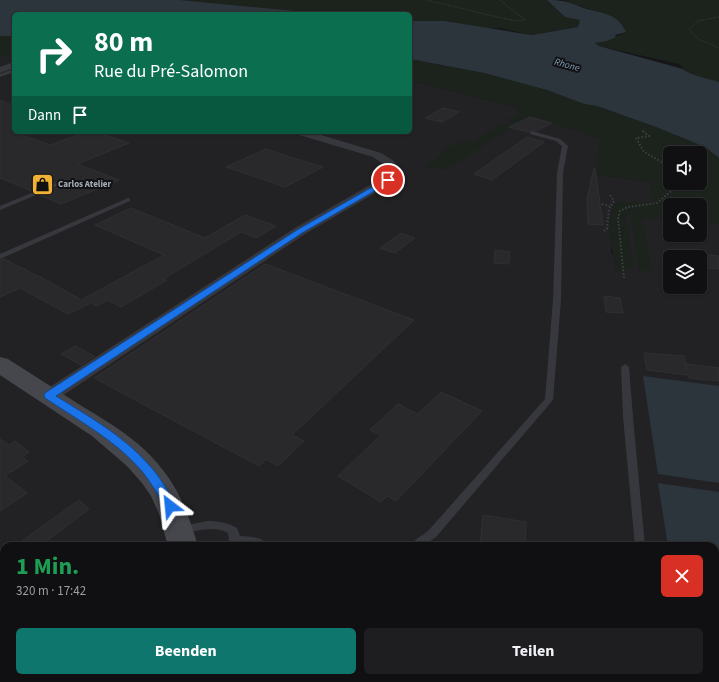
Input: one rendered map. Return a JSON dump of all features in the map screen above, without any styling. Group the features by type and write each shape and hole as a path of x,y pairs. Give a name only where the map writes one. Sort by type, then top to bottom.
{"main road":[{"path":"0,364 96,426 127,450 145,467 164,493 181,538"}],"street":[{"path":"0,70 12,66"},
{"path":"49,396 300,231 380,185 392,176 394,169 392,165 376,155 307,134"}],"lane":[{"path":"0,76 12,71"},
{"path":"421,542 432,534 549,400 557,300 560,173 565,146 558,140 532,133"},
{"path":"0,208 63,182"},
{"path":"0,257 128,200"},
{"path":"625,367 640,542"},
{"path":"181,538 210,524 225,526 233,531 233,542"}],"path":[{"path":"426,0 506,19 518,21 525,20 500,0"},
{"path":"719,17 698,21 689,29 692,34 703,42 719,48"},
{"path":"642,130 649,136 636,138 644,152 663,163"},
{"path":"624,278 618,218 620,211 626,208 657,203 671,190"},
{"path":"604,231 607,229 607,214 614,201 610,195"},
{"path":"602,204 610,206"}],"shaded area":[{"path":"180,0 547,0 565,17 581,20 578,27 532,35 500,28 486,28 445,21 412,21 412,12 307,12"},
{"path":"564,0 719,0 719,82 687,71 679,64 594,44 622,34 625,29 615,19 607,14"},
{"path":"0,36 12,36 12,56 0,56"},
{"path":"0,56 12,56 12,134 412,134 412,85 419,82 513,107 522,113 517,116 518,122 530,115 602,139 593,174 651,182 651,199 653,199 653,202 616,202 611,252 614,257 616,271 626,210 663,211 663,242 707,242 707,216 719,219 719,542 0,542"},
{"path":"412,59 484,73 547,90 584,104 597,106 656,127 703,146 663,146 663,190 707,190 707,149 719,158 719,225 707,223 707,198 663,198 663,213 631,212 626,217 633,265 630,269 627,269 627,273 616,271 609,227 612,210 616,202 653,202 653,199 651,199 651,182 592,174 602,139 530,115 446,170 425,167 444,153 441,152 460,141 472,142 504,123 509,124 512,121 506,120 522,113 513,107 419,82 412,85"},
{"path":"636,213 663,213 663,219 642,218 652,271 638,270 631,215"}],"water":[{"path":"0,0 180,0 307,12 12,12 12,36 0,36"},
{"name":"Rhone","path":"547,0 558,0 570,3 614,17 623,26 626,32 615,35 616,37 607,41 595,43 599,46 683,69 695,75 719,82 719,158 707,149 707,146 703,146 656,127 597,106 584,104 547,90 484,73 412,59 412,21 445,21 532,35 578,27 580,20 565,17"},
{"path":"643,376 719,386 719,483 658,474"},
{"path":"658,483 719,492 719,542 667,542"}],"building":[{"path":"0,100 12,105 12,134 20,134 50,145 80,134 102,134 129,143 77,164 119,180 61,204 40,195 66,184 64,179 32,191 0,178"},
{"path":"443,108 459,112 442,122 425,118"},
{"path":"530,117 552,123 536,131 531,130 529,132 509,127"},
{"path":"527,137 544,142 492,180 474,174"},
{"path":"266,149 323,167 285,187 226,167"},
{"path":"594,168 603,225 588,224 587,199"},
{"path":"131,208 205,238 245,215 276,226 256,238 241,232 163,279 167,280 121,307 107,300 97,306 83,299 164,255 95,225"},
{"path":"401,233 415,238 395,253 380,248"},
{"path":"495,250 510,252 509,264 494,263"},
{"path":"707,255 719,256 719,269 707,268"},
{"path":"4,259 89,304 68,314 20,288 0,297 0,260"},
{"path":"265,264 414,320 292,435 304,441 278,466 266,459 259,466 94,378"},
{"path":"604,296 620,298 623,313 606,312"},
{"path":"75,346 94,356 81,365 61,354"},
{"path":"644,353 684,356 687,370 686,364 719,368 719,381 689,378 688,375 647,370"},
{"path":"441,392 482,411 396,501 387,496 381,502 338,476 381,435 370,430 398,404 418,414"},
{"path":"0,439 9,445 15,441 29,452 22,457 28,461 5,476 27,493 0,511"},
{"path":"79,500 89,509 45,542 21,542"},
{"path":"483,515 526,522 525,542 480,542"}],"place":[{"name":"Carlos Atelier","path":"43,184"}],"route":[{"path":"170,506 157,482 145,467 127,450 96,426 49,396 300,231 388,180"}]}
